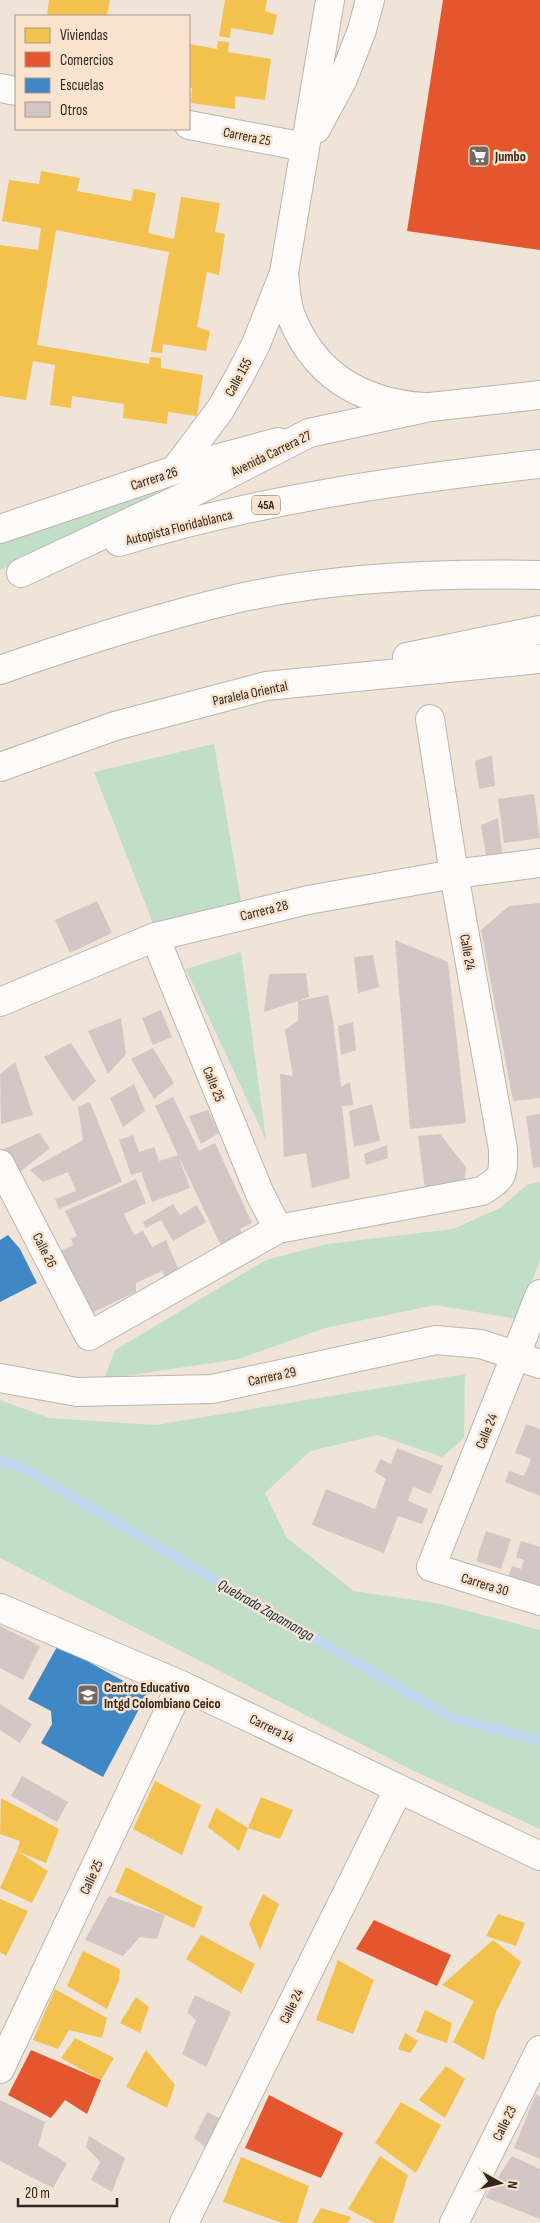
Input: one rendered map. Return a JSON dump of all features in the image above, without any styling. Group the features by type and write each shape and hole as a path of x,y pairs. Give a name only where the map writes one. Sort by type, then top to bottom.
{"main road":[{"name":"Calle 155","path":"175,470 220,410 239,377 264,326 284,274 330,0"},
{"name":"Calle 155","path":"305,148 343,79 362,30 370,0"},
{"path":"0,88 15,91"},
{"name":"Carrera 25","path":"190,125 305,148"},
{"name":"Calle 155","path":"284,274 289,311 306,346 332,375 364,395 401,405 430,407"},
{"name":"Avenida Carrera 27","path":"10,577 192,493 309,433 430,407 540,395"},
{"name":"Carrera 26","path":"0,529 175,470 309,433"},
{"name":"Autopista Floridablanca","path":"10,577 148,534 277,502 408,479 540,464"},
{"path":"0,670 108,634 236,599 342,582 480,574 540,575"},
{"path":"266,686 540,630"},
{"name":"Paralela Oriental","path":"0,767 115,726 266,686 540,659"},
{"name":"Calle 24","path":"278,1229 482,1191 497,1182 503,1173 503,1149 454,874 430,719"},
{"name":"Carrera 28","path":"0,1002 155,936 308,900 454,874 540,863"},
{"name":"Calle 25","path":"155,936 260,1194 278,1229"},
{"name":"Calle 26","path":"0,1164 89,1336 278,1229"},
{"name":"Calle 24","path":"430,1567 528,1360 540,1294"},
{"name":"Carrera 29","path":"0,1378 77,1392 212,1389 436,1340 481,1344 528,1360"},
{"name":"Carrera 30","path":"430,1567 540,1600"},
{"name":"Carrera 14","path":"0,1608 181,1684 398,1790 540,1856"},
{"name":"Calle 25","path":"0,2069 181,1684"},
{"name":"Calle 24","path":"184,2223 398,1790"},
{"name":"Calle 23","path":"454,2223 540,2050"}],"green space":[{"path":"168,486 94,529 0,570 0,539"},
{"path":"214,744 241,902 154,926 94,772"},
{"path":"241,952 266,1140 186,969"},
{"path":"540,1182 540,1260 518,1319 435,1305 325,1328 239,1359 104,1379 115,1350 266,1260 327,1244 453,1229 500,1208 528,1184"},
{"path":"465,1374 464,1438 442,1457 378,1435 310,1451 265,1493 287,1538 354,1591 441,1604 540,1630 540,1829 412,1770 0,1558 0,1400 49,1418 156,1425"}],"building: Viviendas":[{"path":"49,0 110,0 107,15 47,15"},
{"path":"225,0 267,0 265,11 277,15 273,35 231,28 230,38 219,36"},
{"path":"218,41 229,42 228,52 271,59 265,100 235,96 235,109 191,103 190,44 217,49"},
{"path":"41,171 80,178 77,191 131,201 134,189 156,193 148,233 174,239 181,197 220,203 215,232 225,234 219,275 207,272 197,327 210,331 206,351 163,344 162,353 151,352 169,252 56,230 37,345 149,364 150,357 161,358 161,368 203,375 197,416 168,412 167,424 123,418 124,404 72,396 71,408 50,405 55,365 33,361 26,400 0,396 0,245 38,250 41,228 2,221 9,180 39,184"},
{"path":"155,1781 201,1805 182,1855 133,1829"},
{"path":"261,1797 293,1810 280,1839 248,1828"},
{"path":"1,1798 59,1829 46,1863 17,1851 20,1841 0,1834"},
{"path":"216,1808 248,1828 239,1851 208,1827"},
{"path":"17,1851 48,1871 32,1903 0,1888"},
{"path":"126,1867 203,1907 194,1928 115,1892"},
{"path":"263,1894 279,1904 260,1950 249,1924"},
{"path":"0,1899 28,1911 6,1956 0,1952"},
{"path":"498,1914 525,1923 516,1946 486,1936"},
{"path":"201,1935 255,1964 241,1993 186,1959"},
{"path":"493,1940 521,1962 496,2012 484,2060 453,2042 474,2001 442,1985"},
{"path":"83,1951 120,1969 119,1980 107,2009 67,1986"},
{"path":"338,1960 374,1980 353,2034 316,2020"},
{"path":"55,1989 107,2018 102,2038 69,2030 58,2049 33,2040"},
{"path":"136,1997 149,2007 140,2033 120,2023"},
{"path":"425,2010 452,2023 447,2043 416,2032"},
{"path":"405,2033 418,2041 410,2053 398,2049"},
{"path":"75,2038 114,2058 101,2080 61,2058"},
{"path":"146,2050 175,2085 167,2108 126,2087"},
{"path":"446,2066 465,2079 445,2118 419,2100"},
{"path":"401,2102 441,2125 416,2173 375,2143"},
{"path":"380,2156 408,2175 393,2223 375,2223 348,2209"},
{"path":"241,2157 309,2186 297,2223 282,2223 223,2202"},
{"path":"321,2208 351,2217 348,2223 312,2223"}],"building: Comercios":[{"name":"Jumbo","path":"443,0 540,0 540,250 407,231"},
{"path":"374,1920 451,1955 437,1986 356,1949"},
{"path":"31,2050 101,2080 87,2114 65,2100 51,2118 8,2095"},
{"path":"269,2095 343,2133 321,2178 245,2148"}],"building: Escuelas":[{"path":"8,1235 20,1249 37,1283 0,1302 0,1240"},
{"path":"58,1645 147,1694 103,1777 41,1743 52,1724 51,1711 28,1699"}],"building: Otros":[{"path":"492,755 495,786 479,789 475,761"},
{"path":"534,794 540,838 504,843 498,799"},
{"path":"498,818 502,854 486,855 481,825"},
{"path":"97,901 112,933 70,953 55,920"},
{"path":"540,903 540,1098 513,1101 481,930 509,906"},
{"path":"395,940 448,962 466,1123 410,1129"},
{"path":"373,955 379,987 358,993 354,957"},
{"path":"306,973 309,997 264,1012 269,974"},
{"path":"328,995 341,1087 350,1082 353,1105 342,1106 350,1178 312,1188 306,1153 284,1157 280,1074 293,1076 285,1030 298,1020 298,1001"},
{"path":"161,1010 172,1037 153,1045 142,1018"},
{"path":"121,1018 126,1054 108,1074 88,1031"},
{"path":"353,1022 356,1050 341,1055 338,1026"},
{"path":"71,1043 96,1081 73,1102 44,1057"},
{"path":"153,1048 174,1083 154,1099 131,1059"},
{"path":"15,1062 33,1115 1,1124 0,1074"},
{"path":"134,1084 145,1111 123,1127 110,1098"},
{"path":"173,1097 199,1151 215,1143 252,1223 240,1229 247,1243 225,1254 155,1106"},
{"path":"90,1102 122,1182 59,1209 55,1199 76,1191 68,1172 43,1182 30,1170 83,1140 78,1107"},
{"path":"372,1104 380,1141 354,1147 349,1111"},
{"path":"208,1110 219,1133 201,1144 189,1116"},
{"path":"540,1114 540,1167 533,1168 526,1116"},
{"path":"39,1133 50,1148 15,1176 2,1150"},
{"path":"440,1134 466,1167 463,1192 426,1196 418,1136"},
{"path":"133,1135 139,1152 154,1147 159,1161 178,1155 190,1188 152,1202 141,1172 131,1175 119,1140"},
{"path":"387,1145 388,1158 366,1165 364,1154"},
{"path":"136,1179 146,1203 124,1214 134,1235 143,1231 152,1247 166,1240 181,1275 167,1283 162,1271 136,1283 136,1292 89,1314 60,1251 73,1245 71,1239 77,1236 65,1211"},
{"path":"173,1204 180,1215 197,1205 206,1222 173,1241 161,1220 146,1228 143,1222"},
{"path":"526,1424 540,1429 540,1496 505,1482 509,1471 524,1476 531,1459 515,1453"},
{"path":"397,1448 443,1466 431,1494 413,1487 408,1501 428,1509 422,1524 398,1516 384,1553 312,1525 326,1489 375,1509 386,1479 375,1472 380,1459 391,1464"},
{"path":"486,1531 511,1539 501,1569 476,1561"},
{"path":"521,1541 540,1547 540,1588 508,1577 512,1566 521,1569 524,1560 516,1557"},
{"path":"0,1626 40,1646 23,1680 0,1668"},
{"path":"0,1704 32,1724 20,1743 0,1730"},
{"path":"22,1776 68,1802 57,1822 11,1796"},
{"path":"109,1896 165,1915 157,1939 140,1937 123,1956 85,1940"},
{"path":"195,1995 231,2012 206,2067 182,2054 196,2020 187,2013"},
{"path":"536,2094 540,2097 540,2159 514,2148"},
{"path":"0,2100 45,2122 38,2146 67,2163 53,2188 0,2161"},
{"path":"207,2112 225,2121 205,2147 194,2138"},
{"path":"89,2136 125,2158 112,2192 91,2180 100,2162 86,2147"},
{"path":"512,2156 540,2169 540,2219 485,2197"}],"waterway":[{"name":"Quebrada Zapamanga","path":"0,1460 23,1468 451,1718 540,1740"}],"place":[{"name":"Jumbo","path":"479,156"},
{"name":"Centro Educativo Intgd Colombiano Ceico","path":"88,1695"}]}
